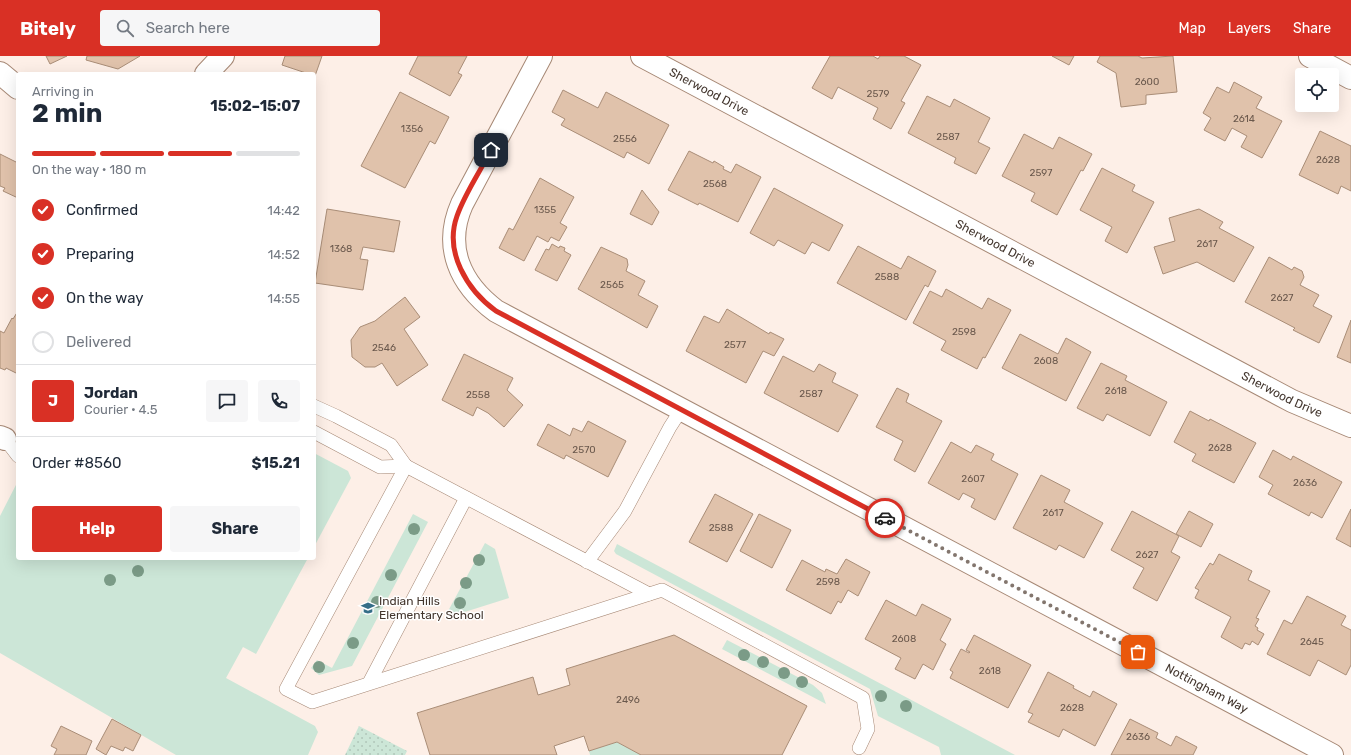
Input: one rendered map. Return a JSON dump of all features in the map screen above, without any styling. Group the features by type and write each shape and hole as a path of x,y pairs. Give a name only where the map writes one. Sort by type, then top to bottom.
{"street":[{"path":"208,72 223,56"},
{"name":"Nottingham Way","path":"541,56 457,216 454,228 454,241 460,268 474,292 496,311 1332,755"},
{"name":"Sherwood Drive","path":"642,56 1284,398 1316,413 1351,426"},
{"path":"1310,56 1351,78"},
{"path":"0,73 16,86"}],"lane":[{"path":"316,407 391,445 406,466 649,594"},
{"path":"587,562 625,511 670,426 682,410"},
{"path":"316,433 380,466 406,466"},
{"path":"406,466 286,689 312,702 662,590 863,698 868,729 859,748"},
{"path":"369,683 466,498"}],"green space":[{"path":"316,454 348,471 351,478 316,543"},
{"path":"16,485 16,560 307,560 256,654 243,647 226,678 315,726 318,732 308,755 176,755 0,653 0,516"},
{"path":"413,514 428,522 352,666 319,675 311,668 317,660 332,668"},
{"path":"485,543 495,549 509,598 452,616 447,613"},
{"path":"617,544 1015,755 941,755 939,747 878,716 870,689 616,554 614,551"},
{"path":"727,640 813,685 822,693 826,704 722,649"},
{"path":"359,726 407,751 405,755 345,755"},
{"path":"617,742 641,755 590,755 589,751"}],"building":[{"path":"46,56 67,56 50,64"},
{"path":"87,56 140,56 118,69 86,60"},
{"path":"285,56 322,56 316,73 303,72 282,65"},
{"path":"418,56 467,56 458,73 462,75 450,96 409,74"},
{"path":"830,56 873,56 878,59 880,56 904,56 921,65 901,101 905,103 891,129 873,119 878,108 838,87 832,99 812,88"},
{"path":"1052,56 1074,56 1069,65"},
{"path":"1100,56 1138,56 1142,58 1173,56 1177,92 1146,95 1146,104 1121,107 1116,73 1097,62"},
{"path":"1234,82 1262,97 1256,108 1282,121 1262,158 1241,147 1247,136 1232,128 1225,141 1204,130 1211,118 1203,113 1217,87 1229,93"},
{"path":"563,90 598,108 606,92 669,125 649,164 627,152 624,158 561,125 565,119 552,112"},
{"path":"400,92 449,117 435,144 430,141 405,188 361,166"},
{"path":"927,96 950,107 954,99 990,118 978,142 990,148 976,174 954,163 956,158 908,133"},
{"path":"1320,131 1351,146 1351,191 1341,186 1338,194 1299,175"},
{"path":"1024,134 1053,149 1059,137 1092,154 1083,171 1081,170 1057,215 1031,201 1035,193 1002,176"},
{"path":"689,151 713,163 714,161 724,167 723,169 731,173 736,164 761,177 738,222 668,190"},
{"path":"0,154 16,162 16,197 3,191 5,188 0,186"},
{"path":"1102,168 1135,185 1132,191 1154,202 1127,253 1105,241 1112,227 1080,210"},
{"path":"540,178 574,197 560,223 567,227 559,241 551,237 548,242 537,236 524,261 499,248 509,228 513,230"},
{"path":"774,188 843,225 829,251 812,242 805,254 778,240 774,246 750,233"},
{"path":"642,190 659,212 652,225 630,214"},
{"path":"327,209 400,221 394,252 363,247 360,259 368,260 363,290 316,283"},
{"path":"1199,209 1223,222 1219,228 1254,247 1234,282 1197,262 1163,274 1154,247 1175,241 1169,218"},
{"path":"552,244 559,248 560,246 565,248 564,251 571,255 557,281 535,270 546,249 549,250"},
{"path":"858,246 901,269 908,256 936,271 928,287 925,285 906,320 837,283"},
{"path":"601,247 627,259 628,265 626,271 645,281 638,295 658,306 647,328 578,289"},
{"path":"1269,257 1292,270 1294,267 1302,271 1304,277 1300,285 1319,295 1313,306 1332,316 1319,343 1293,330 1295,328 1245,302"},
{"path":"946,289 982,309 988,298 1011,310 985,358 983,357 977,369 941,350 946,341 913,323 930,291 942,297"},
{"path":"405,297 420,317 404,329 428,365 397,386 382,363 375,367 365,367 352,357 351,340 360,327 375,321"},
{"path":"727,309 769,334 770,332 784,339 774,356 763,351 746,383 686,351 704,316 719,323"},
{"path":"16,314 16,373 6,368 5,370 0,368 0,331 4,333 12,318 13,319"},
{"path":"1351,320 1351,363 1337,357"},
{"path":"1020,334 1058,354 1066,338 1091,352 1066,401 1002,368"},
{"path":"464,354 513,378 507,390 523,405 504,427 488,413 477,407 473,416 442,400"},
{"path":"783,356 814,372 819,364 836,373 832,382 858,395 838,432 764,393"},
{"path":"1101,363 1127,376 1125,380 1167,402 1150,436 1107,414 1103,421 1077,408"},
{"path":"897,388 909,394 906,402 942,421 915,472 894,460 903,441 876,427"},
{"path":"1190,411 1209,421 1210,419 1256,443 1234,483 1192,461 1196,454 1174,442"},
{"path":"588,421 626,441 608,477 566,455 564,459 537,445 548,424 570,436 573,428 582,432"},
{"path":"951,442 971,453 976,445 994,454 991,460 1018,474 995,520 971,507 975,499 963,493 959,500 928,483"},
{"path":"1273,450 1291,460 1293,456 1342,482 1322,518 1311,512 1309,516 1268,494 1273,485 1259,477"},
{"path":"1041,475 1070,490 1064,502 1103,523 1084,558 1059,545 1056,550 1013,528"},
{"path":"715,494 753,514 727,562 689,542"},
{"path":"1351,509 1351,547 1336,539"},
{"path":"1132,511 1179,536 1171,552 1180,557 1157,601 1133,588 1144,568 1111,550"},
{"path":"1189,511 1213,524 1201,547 1176,534"},
{"path":"759,514 791,530 772,568 740,551"},
{"path":"1219,554 1252,571 1248,580 1270,591 1256,618 1259,619 1255,626 1258,628 1257,630 1264,634 1258,645 1252,641 1250,645 1245,643 1242,649 1221,637 1231,617 1195,598 1199,590 1195,588 1210,563 1213,565"},
{"path":"846,559 870,572 858,596 848,590 841,603 838,601 831,614 786,590 802,560 825,572 826,569 837,574"},
{"path":"1307,596 1346,616 1341,625 1351,630 1351,665 1346,675 1318,660 1310,676 1267,654 1284,620 1292,624"},
{"path":"886,600 916,616 922,604 951,619 940,640 946,644 933,670 923,664 915,679 895,669 901,658 865,639"},
{"path":"674,635 807,706 782,755 641,755 617,742 589,751 584,736 554,746 557,755 430,755 417,713 533,677 538,695 570,685 566,669"},
{"path":"974,635 1031,665 1008,708 950,678 953,672 950,670 961,649 969,653 970,652 966,650"},
{"path":"1048,672 1074,686 1073,688 1090,697 1093,691 1117,704 1095,746 1063,729 1059,737 1028,722 1033,714 1028,712"},
{"path":"112,719 141,735 133,751 125,747 123,751 111,746 106,755 96,749"},
{"path":"1130,719 1158,733 1156,738 1171,746 1176,736 1197,747 1193,755 1111,755"},
{"path":"61,726 92,741 86,755 54,755 57,749 51,746"}],"way so far":[{"path":"885,518 1138,652"}],"place":[{"name":"Indian Hills Elementary School","path":"368,608"}],"route":[{"path":"491,150 462,204 454,228 454,241 460,268 474,292 484,302 496,311 885,518"}]}
